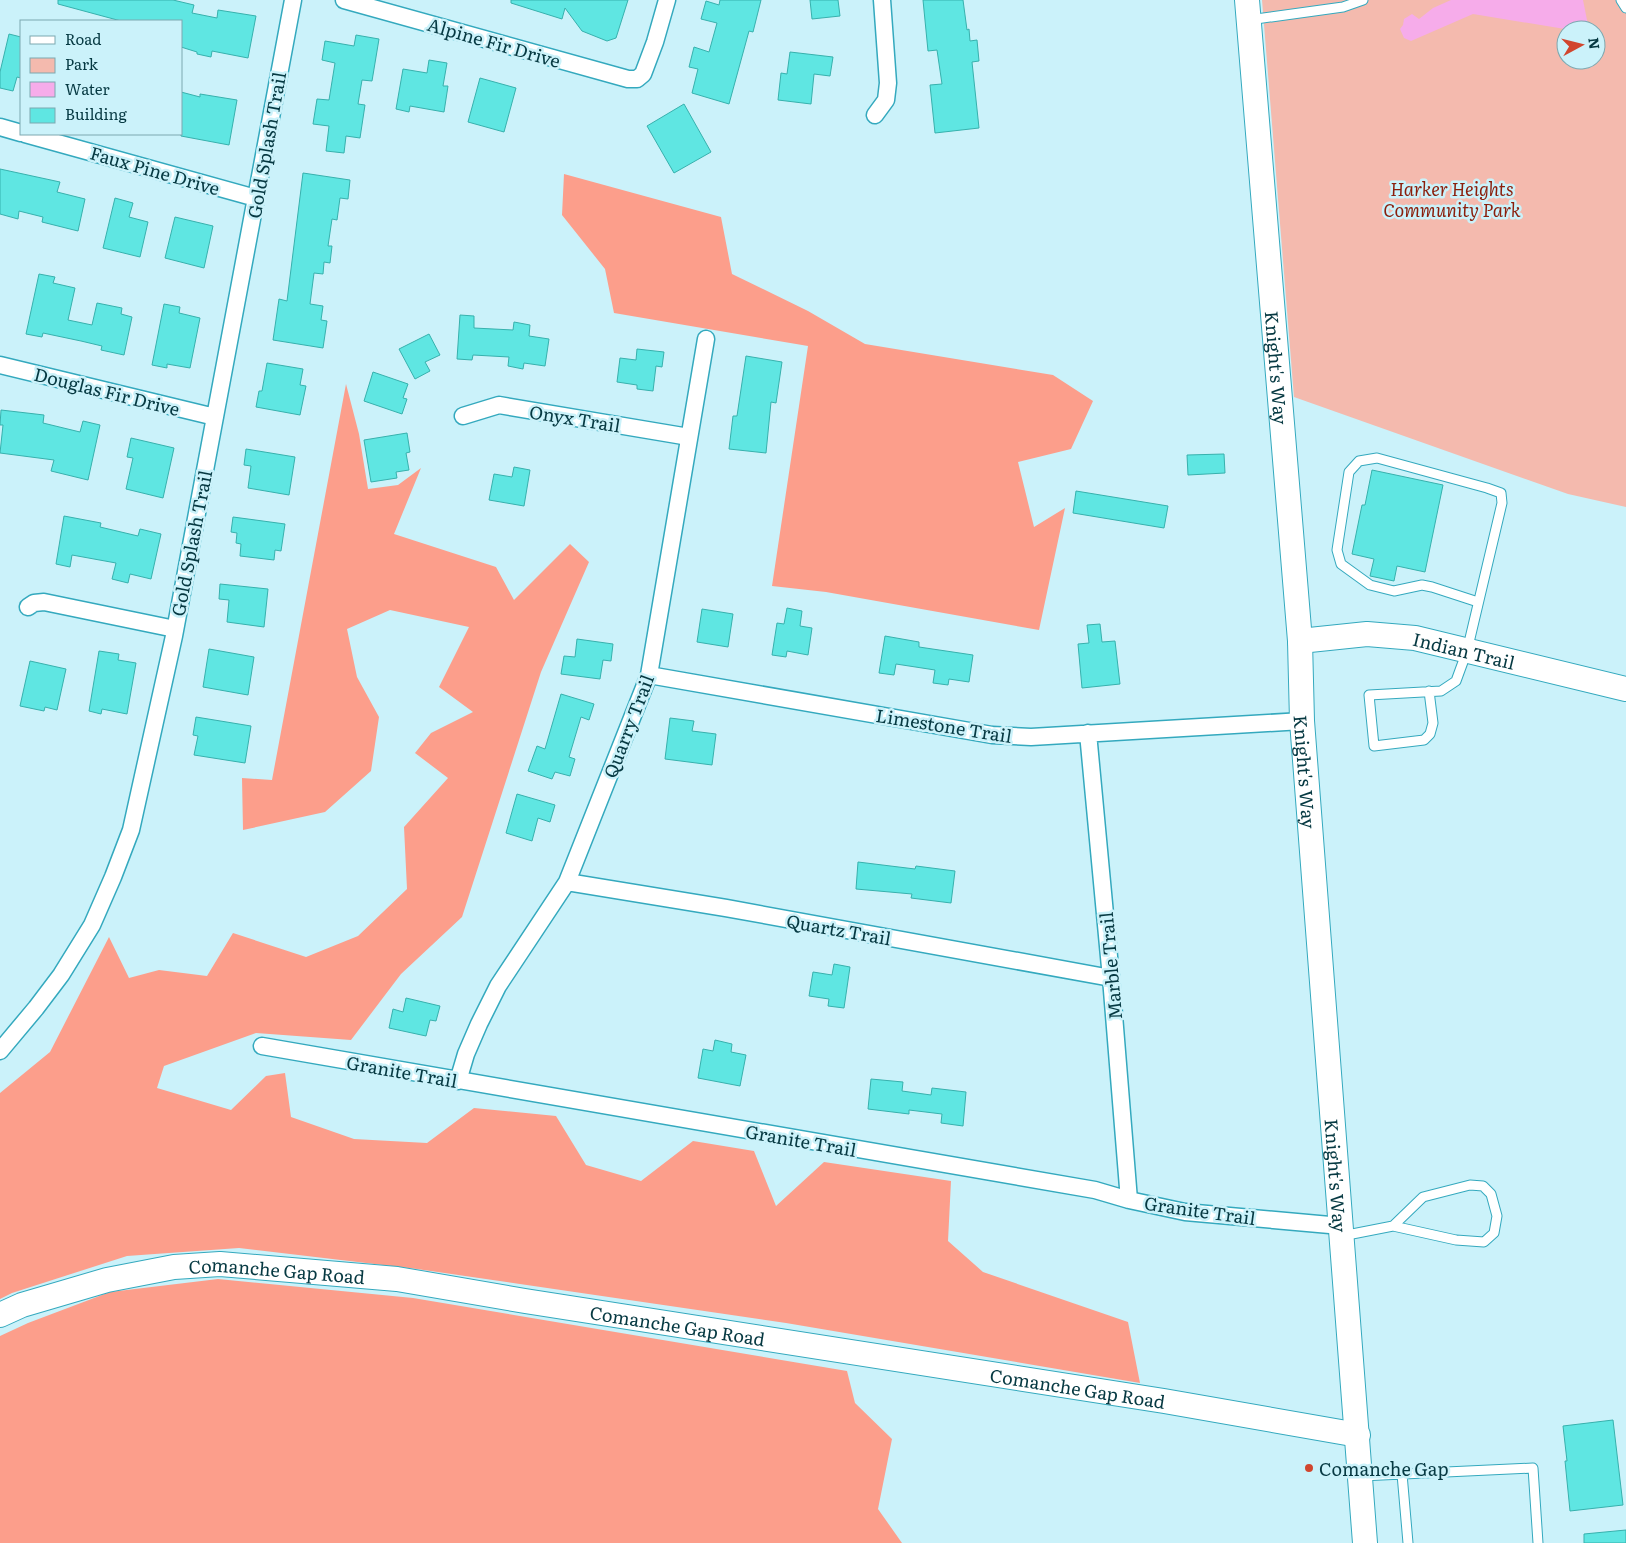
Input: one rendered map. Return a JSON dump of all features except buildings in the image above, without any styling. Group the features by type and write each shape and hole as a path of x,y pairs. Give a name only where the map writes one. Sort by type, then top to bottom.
{"street":[{"name":"Gold Splash Trail","path":"0,1051 61,975 92,925 131,830 155,728 175,629 293,0"},
{"name":"Alpine Fir Drive","path":"344,0 628,79 637,79 643,74 655,42 667,0"},
{"path":"875,115 886,100 888,83 882,0"},
{"name":"Knight's Way","path":"1248,10 1300,641 1302,721 1365,1543"},
{"name":"Faux Pine Drive","path":"0,127 20,132"},
{"name":"Faux Pine Drive","path":"30,135 256,198"},
{"name":"Quarry Trail","path":"458,1081 466,1054 498,986 567,882 649,675 706,339"},
{"name":"Douglas Fir Drive","path":"0,365 215,417"},
{"name":"Onyx Trail","path":"463,416 499,405 688,437"},
{"path":"28,607 34,603 44,602 175,629"},
{"name":"Indian Trail","path":"1300,641 1367,634 1415,638 1626,688"},
{"name":"Limestone Trail","path":"649,675 992,735 1031,738 1302,721"},
{"name":"Marble Trail","path":"1088,733 1129,1200"},
{"name":"Quartz Trail","path":"567,882 726,908 1111,978"},
{"name":"Granite Trail","path":"262,1046 1094,1190 1185,1212 1341,1231"},
{"name":"Comanche Gap Road","path":"0,1315 22,1305 107,1280 174,1267 220,1264 397,1279 525,1301 1164,1400 1358,1434"}],"lane":[{"path":"1248,10 1343,8 1363,0"},
{"path":"1621,0 1626,8"},
{"path":"1429,692 1433,723 1430,734 1424,740 1374,746 1369,695 1429,692 1441,690 1456,681 1467,651 1502,503 1501,493 1377,458 1359,461 1349,472 1338,550 1341,564 1370,585 1394,591 1422,585 1478,602"},
{"path":"1341,1231 1393,1226 1456,1240 1484,1242 1494,1233 1497,1216 1491,1194 1483,1186 1470,1185 1423,1197 1393,1226"},
{"path":"1361,1476 1533,1468 1538,1543"},
{"path":"1402,1474 1408,1543"}],"green space":[{"name":"Harker Heights Community Park","path":"1262,0 1626,0 1626,507 1568,494 1294,397"}],"shaded area":[{"path":"564,174 721,217 732,274 808,311 865,344 1053,375 1093,401 1071,449 1018,462 1034,527 1065,508 1039,630 826,592 772,586 808,346 614,313 605,269 562,215"},
{"path":"346,384 359,434 368,489 398,485 421,468 394,534 496,567 514,600 570,544 589,562 541,672 462,917 401,974 351,1040 256,1033 164,1066 157,1088 231,1110 266,1076 285,1073 291,1117 354,1139 427,1143 474,1108 556,1116 586,1165 641,1181 693,1141 754,1151 776,1206 824,1162 951,1181 948,1241 983,1272 1128,1322 1140,1383 786,1323 417,1269 239,1248 127,1256 12,1293 0,1299 0,1093 50,1052 109,937 129,978 159,970 207,976 233,933 306,957 358,936 407,889 404,827 448,778 415,753 431,733 473,712 439,687 469,627 390,610 347,629 357,677 379,717 371,771 325,812 243,830 242,778 272,780"},
{"path":"218,1279 413,1298 847,1371 855,1403 892,1439 878,1509 902,1543 0,1543 0,1336 28,1323 110,1292"}],"water":[{"path":"1451,0 1583,0 1587,20 1556,20 1556,28 1473,14 1411,41 1404,38 1400,29 1404,19 1412,14 1419,19 1433,8"}],"place":[{"name":"Comanche Gap","path":"1309,1468"}]}
